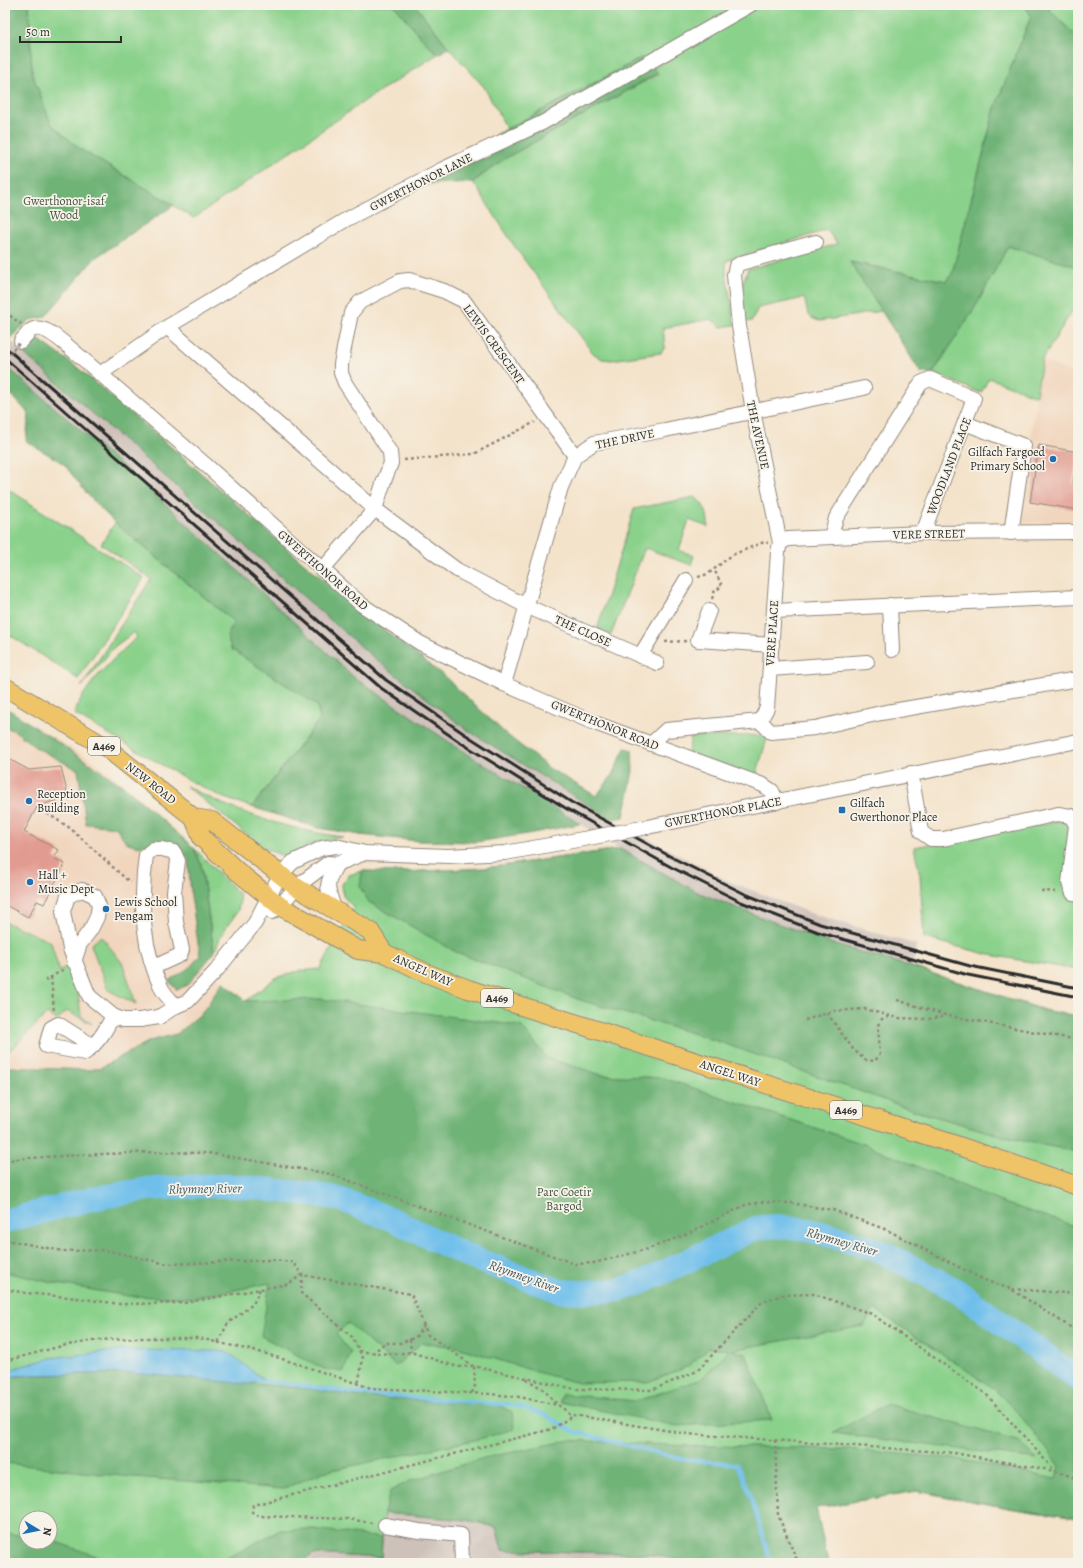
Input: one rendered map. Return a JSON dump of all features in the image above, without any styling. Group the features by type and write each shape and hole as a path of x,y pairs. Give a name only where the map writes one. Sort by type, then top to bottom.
{"main road":[{"name":"NEW ROAD","path":"5,687 107,748 194,818 212,821 296,887"},
{"name":"NEW ROAD","path":"194,818 202,838 237,871 274,902"},
{"name":"ANGEL WAY","path":"296,887 370,932 384,953"},
{"name":"ANGEL WAY","path":"274,902 358,950 384,953 426,973 468,989 1078,1186"}],"street":[{"name":"GWERTHONOR LANE","path":"100,374 167,327 347,219 443,169 542,123 750,5"},
{"name":"THE AVENUE","path":"780,543 753,411 739,326 734,279 736,266 746,261 816,242"},
{"name":"LEWIS CRESCENT","path":"391,463 390,452 345,383 341,373 341,364 352,313 360,302 400,281 409,280 444,291 464,301 575,456"},
{"name":"THE CLOSE","path":"167,327 375,509 457,570 526,606 657,663"},
{"name":"GWERTHONOR ROAD","path":"26,336 37,329 47,331 69,347 206,465 362,605 420,643 504,684 592,722 763,785 772,791 777,802"},
{"name":"WOODLAND PLACE","path":"831,537 836,518 921,383 930,379 974,398 923,533"},
{"name":"THE DRIVE","path":"575,456 594,443 665,430 864,388"},
{"path":"965,423 1024,446 1011,533"},
{"path":"504,684 561,486 575,456"},
{"path":"322,570 375,509 391,463"},
{"name":"VERE STREET","path":"780,543 788,539 923,533 1078,532"},
{"name":"VERE PLACE","path":"760,721 768,708 778,552 780,543"},
{"path":"640,656 686,580"},
{"path":"774,611 1078,597"},
{"path":"890,605 892,650"},
{"path":"709,611 698,640 772,645"},
{"path":"770,669 867,662"},
{"path":"651,744 666,730 760,721 771,732 815,728 881,714 1078,679"},
{"name":"GWERTHONOR PLACE","path":"274,902 280,875 293,862 322,848 336,846 365,853 448,856 505,853 777,802 911,773 1078,741"},
{"path":"911,773 921,832 931,839 942,839 1058,814 1071,816 1076,825 1070,883 1073,893 1078,894"},
{"path":"154,967 180,956 182,950 176,922 174,892 178,861 174,852 162,849 153,849 146,855 142,887 144,927 149,953 154,967 163,990 176,1006"},
{"name":"GWERTHONOR PLACE","path":"274,902 328,864 337,864 365,853"},
{"path":"335,910 327,886 330,875 337,864"},
{"path":"74,962 89,996 113,1016 123,1020 140,1020 159,1017 176,1006 188,1001 193,996 274,902"},
{"path":"93,1046 103,1036 113,1016"},
{"path":"385,1525 419,1531 462,1535 462,1563"}],"path":[{"path":"5,312 26,336 5,358"},
{"path":"391,463 406,460 474,454 546,417"},
{"path":"686,580 708,574 732,555 764,542 780,543"},
{"path":"709,611 714,592 722,586 714,569"},
{"path":"659,642 698,640"},
{"path":"37,806 70,828 126,879 142,887"},
{"path":"45,981 74,962"},
{"path":"51,977 54,1015"},
{"path":"898,1000 948,1015 1078,1040"},
{"path":"805,1020 834,1011 865,1009 897,1018 929,1019 948,1015"},
{"path":"826,1013 853,1049 865,1060 875,1061 880,1054 878,1025 882,1019 891,1016"},
{"path":"5,1162 14,1159 77,1155 155,1152 208,1153 331,1174 575,1264 594,1263 648,1249 689,1233 745,1205 763,1202 791,1203 834,1210 887,1230 984,1280 1011,1289 1078,1294"},
{"path":"6,1239 64,1251 105,1250 167,1264 272,1260 293,1262 302,1275 301,1293 352,1337 363,1358 358,1385"},
{"path":"5,1289 26,1293 120,1304 184,1304 288,1284 302,1275 411,1294 428,1335 473,1366 475,1386 472,1393"},
{"path":"218,1342 228,1323 253,1304 260,1289"},
{"path":"1011,1289 1078,1332"},
{"path":"359,1351 396,1354 411,1352 458,1367 473,1366 575,1389 652,1390 697,1371 762,1302 782,1295 814,1294 872,1314 986,1394 1055,1471"},
{"path":"373,1353 385,1343 400,1344 416,1337 424,1325"},
{"path":"5,1361 62,1346 98,1340 136,1338 199,1338 266,1354 371,1388 519,1397 558,1405"},
{"path":"410,1339 411,1352"},
{"path":"524,1378 543,1389 568,1414 573,1415 688,1434 954,1453 1055,1471 1078,1479"},
{"path":"385,1525 348,1519 258,1516 252,1512 253,1505 552,1429 573,1415"},
{"path":"775,1440 778,1515 796,1558 801,1563"}],"shaded area":[{"path":"5,336 373,657 467,730 611,819 728,881 810,913 917,945 912,967 836,945 699,893 620,849 458,748 355,678 150,490 5,365"},
{"name":"Gilfach Fargoed Primary School","path":"1042,360 1078,376 1078,522 1018,523"},
{"name":"Lewis School Pengam","path":"5,710 93,760 145,803 194,848 201,864 204,963 223,982 202,1013 177,1034 150,1041 102,1067 89,1070 5,1067"},
{"path":"384,1513 467,1520 496,1527 502,1550 648,1554 696,1563 301,1563 313,1554 381,1558"}],"green space":[{"name":"Gwerthonor-isaf Wood","path":"5,5 29,5 32,73 51,124 80,149 174,205 95,258 45,317 30,320 9,339 5,336"},
{"path":"29,5 394,5 424,41 438,54 369,98 194,218 80,149 51,124 32,73"},
{"path":"394,5 415,5 449,48 438,54 424,41"},
{"path":"415,5 741,5 644,60 641,58 507,129 484,87 449,48"},
{"path":"761,5 1025,5 1031,16 995,108 952,274 946,281 850,262 882,311 820,321 809,316 804,298 758,308 752,321 745,322 741,288 748,269 837,244 827,230 726,261 726,273 735,325 721,327 711,319 663,328 665,347 661,353 611,360 602,359 593,353 517,250 473,182 504,159 658,74 652,68"},
{"path":"1025,5 1051,5 1049,10 1078,38 1078,267 1008,246 977,304 933,373 921,373 850,262 946,281 952,274 995,108 1031,16"},
{"path":"1051,5 1078,5 1078,38 1049,10"},
{"path":"642,58 658,73 504,159 473,182 426,184 501,149 496,134"},
{"path":"1008,246 1078,267 1078,301 1042,360 1036,396 989,378 981,393 933,373 977,304"},
{"path":"38,339 78,368 291,552 382,628 443,675 506,734 549,768 596,796 611,777 625,748 632,750 633,771 624,817 611,819 467,730 373,657 21,351 32,341"},
{"path":"6,366 150,490 355,678 458,748 580,824 477,842 419,841 360,835 318,828 252,807 320,719 317,705 231,649 227,636 234,622 115,523 87,494 64,464 26,441 29,414 5,388"},
{"path":"5,487 144,578 78,679 5,632"},
{"path":"694,497 701,502 705,509 708,518 708,527 689,520 679,550 694,556 691,565 645,548 611,635 597,630 634,509"},
{"path":"115,523 234,622 231,649 317,705 320,719 252,807 224,798 190,781 74,714 79,702 101,672 137,637 134,632 114,647 81,687 151,579 101,544"},
{"path":"5,707 125,787 194,848 201,864 214,953 187,985 177,990 169,981 190,967 200,956 191,896 188,858 151,844 139,847 126,842 116,827 86,824 78,770 35,747 15,731 5,727"},
{"path":"768,735 756,776 688,753 691,737"},
{"path":"186,786 223,804 262,819 302,830 343,837 319,842 290,854 279,854 261,846"},
{"path":"1060,821 1069,824 1072,835 1067,898 1078,900 1078,970 990,955 924,938 920,875 914,847"},
{"path":"194,848 239,894 240,901 237,911 222,935 214,953 201,864"},
{"name":"Parc Coetir Bargod","path":"620,849 699,893 836,945 912,967 1047,1011 1078,1016 1078,1518 1026,1511 916,1491 816,1508 828,1563 696,1563 648,1554 502,1550 496,1527 467,1520 384,1513 381,1558 313,1554 301,1563 5,1563 5,1067 89,1070 102,1067 150,1041 177,1034 202,1013 223,982 246,1001 275,978 298,971 320,969 354,908 343,896 342,884 349,875 362,871 405,872 486,868"},
{"path":"620,849 699,893 836,945 912,967 1047,1011 1078,1016 1078,1152 1009,1138 913,1110 705,1037 580,1000 456,952 369,902 360,887 362,871 405,872 486,868"},
{"path":"5,922 51,942 59,971 74,962 81,1016 92,1024 67,1011 57,1020 47,1014 5,1055"},
{"path":"101,936 123,964 136,1004 108,990 91,945"},
{"path":"223,982 246,1001 321,999 521,1026 547,1058 602,1075 663,1078 867,1145 1001,1202 1078,1227 1078,1518 1026,1511 916,1491 816,1508 828,1563 696,1563 648,1554 502,1550 496,1527 467,1520 384,1513 390,1491 410,1481 484,1458 570,1440 670,1445 846,1449 957,1459 1056,1479 1060,1466 1020,1415 992,1387 874,1309 864,1326 731,1350 746,1354 772,1420 677,1426 560,1402 562,1394 636,1401 701,1379 729,1350 709,1348 687,1367 648,1382 579,1383 540,1373 457,1347 421,1343 396,1366 348,1323 336,1334 351,1353 343,1372 324,1369 261,1336 270,1283 194,1298 128,1296 52,1283 5,1272 5,1067 89,1070 102,1067 150,1041 177,1034 202,1013"},
{"path":"132,1373 301,1388 362,1397 498,1405 512,1412 514,1429 483,1438 323,1472 283,1489 110,1475 5,1463 5,1377"},
{"path":"887,1404 1020,1442 1037,1459 833,1433"},
{"path":"314,1529 382,1538 381,1558 313,1554 301,1563 218,1563 280,1530"},
{"path":"5,1533 18,1535 18,1550 58,1550 58,1543 105,1559 122,1563 5,1563"}],"water":[{"path":"120,1350 226,1351 263,1379 249,1384 132,1373 5,1377 5,1371 51,1358"}],"building":[{"path":"1039,445 1078,452 1073,483 1078,483 1078,510 1030,502"},
{"path":"5,757 29,770 61,767 68,796 37,807 24,832 59,850 54,858 65,864 44,904 37,901 28,917 5,905"}],"waterway":[{"name":"Rhymney River","path":"5,1221 91,1199 147,1189 236,1186 300,1193 337,1198 391,1219 470,1257 560,1291 584,1292 619,1290 643,1282 756,1228 776,1226 808,1230 880,1251 956,1290 1078,1379"},
{"path":"258,1380 364,1394 514,1405 543,1414 575,1432 682,1459 737,1464 749,1491 771,1563"}],"railway":[{"path":"5,347 386,680 463,733 571,802 675,859 745,894 820,924 970,966 1078,988"},
{"path":"5,358 381,688 458,741 567,809 671,867 741,902 818,932 968,975 1078,997"}],"place":[{"name":"Gilfach Fargoed Primary School","path":"1053,459"},
{"name":"Reception Building","path":"29,801"},
{"name":"Gilfach Gwerthonor Place","path":"842,810"},
{"name":"Hall + Music Dept","path":"30,882"},
{"name":"Lewis School Pengam","path":"106,909"}]}
